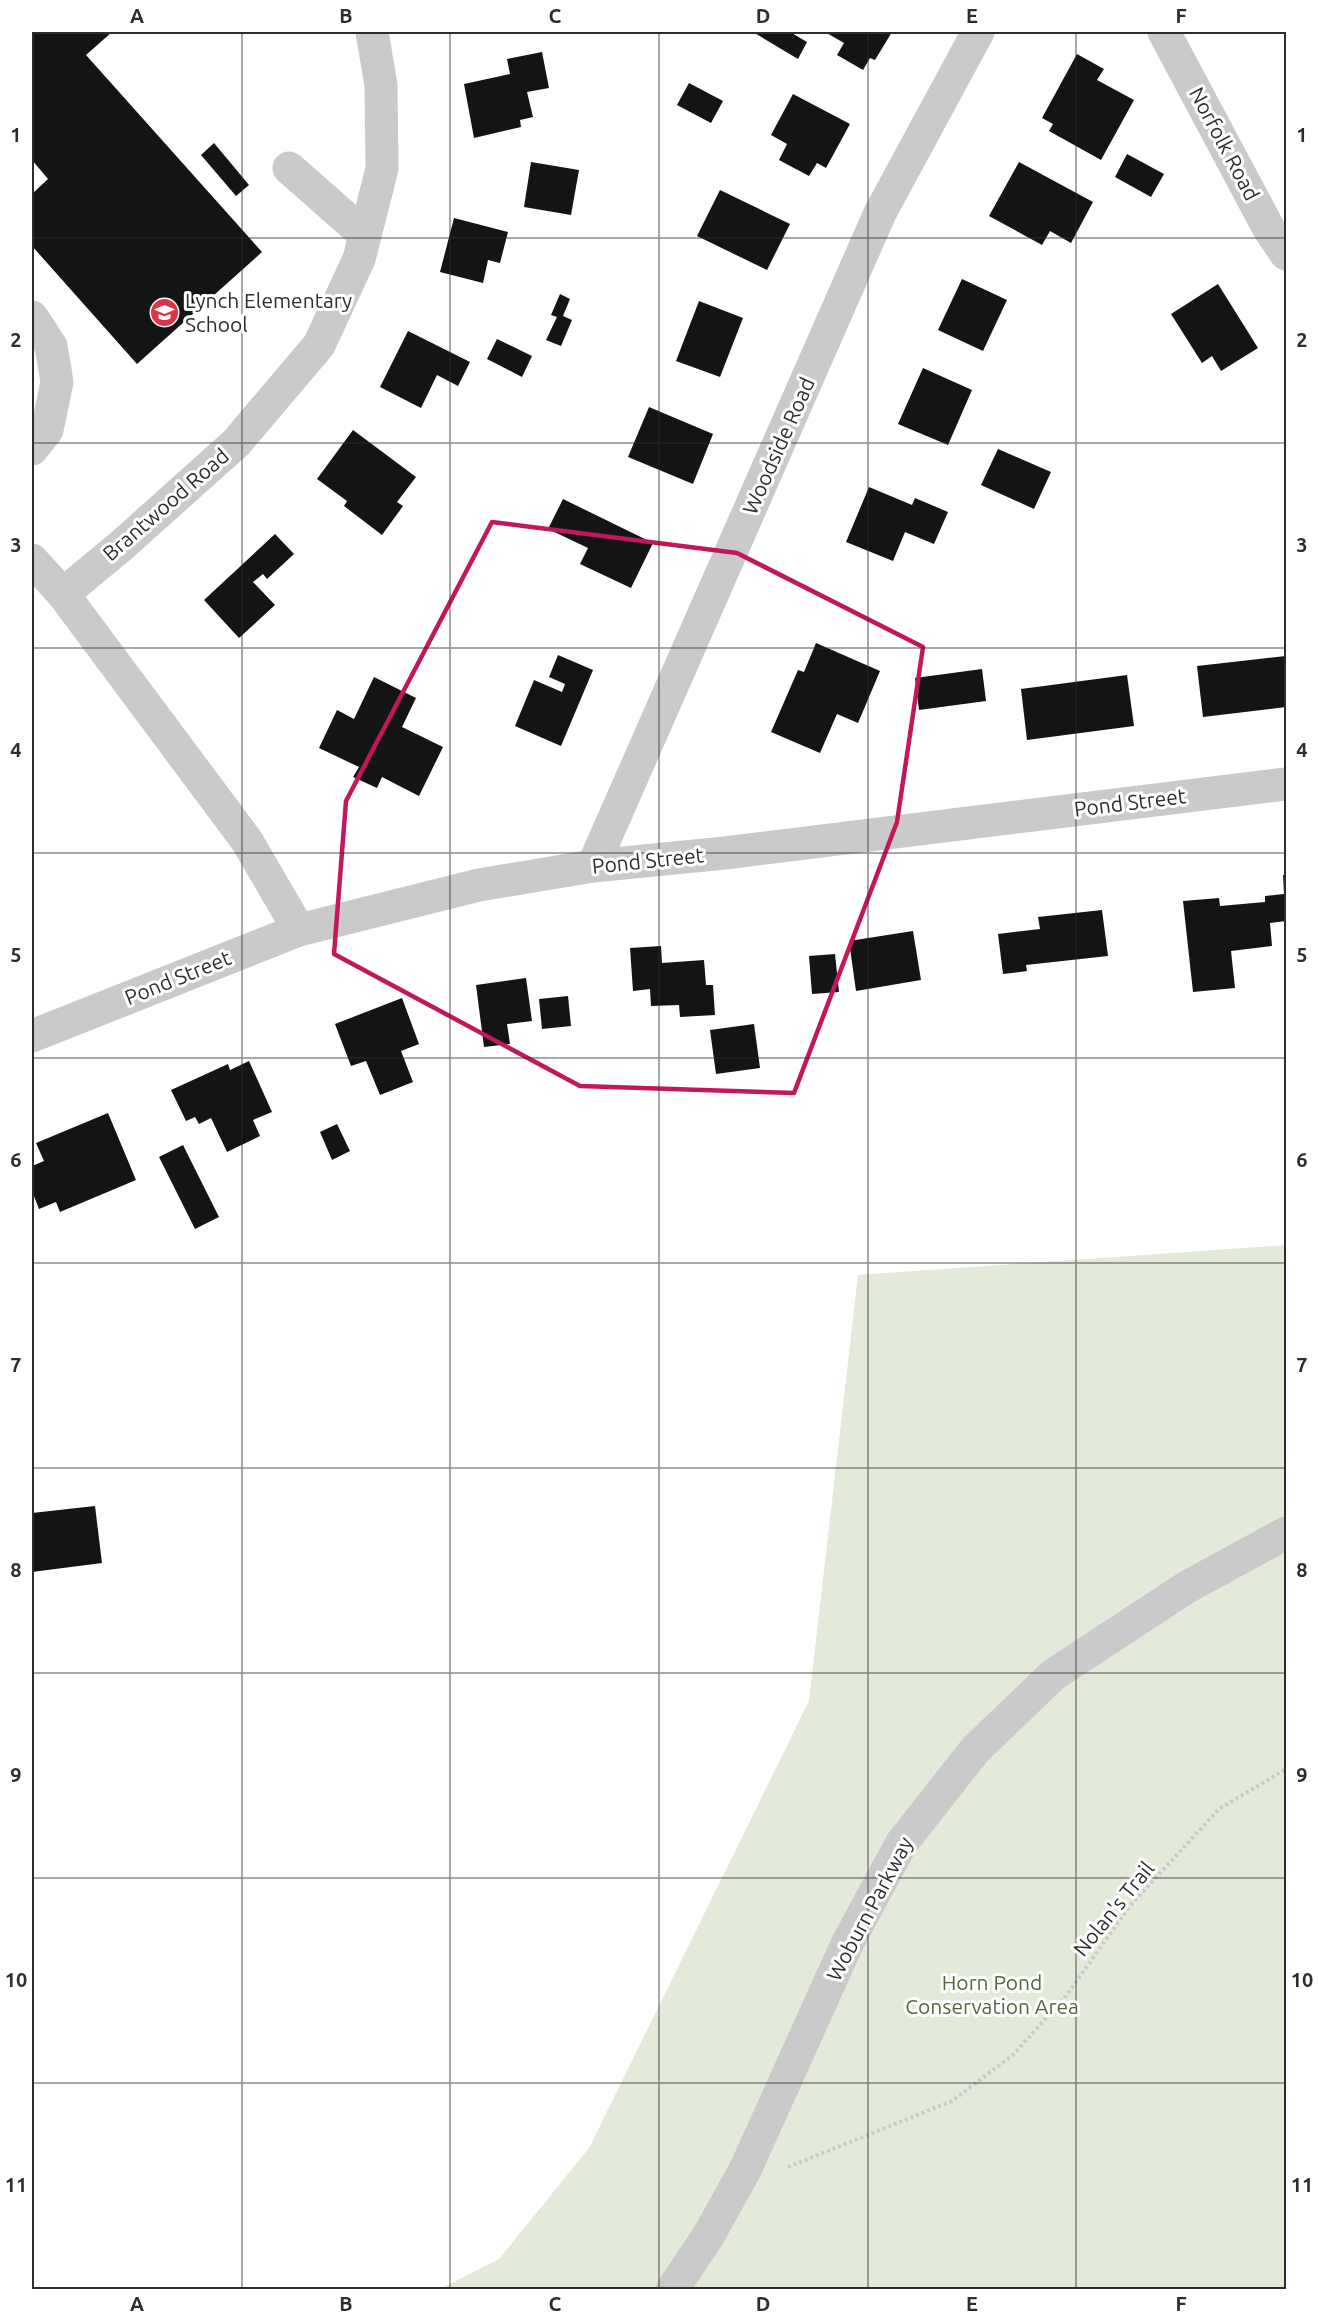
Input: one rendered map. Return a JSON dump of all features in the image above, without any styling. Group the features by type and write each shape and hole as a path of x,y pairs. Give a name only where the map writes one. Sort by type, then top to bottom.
{"street":[{"name":"Brantwood Road","path":"63,594 121,546 236,443 319,345 359,259 382,169 381,85 372,32"},
{"name":"Woodside Road","path":"593,866 880,213 978,32"},
{"name":"Norfolk Road","path":"1164,32 1269,229 1287,254"},
{"path":"289,168 365,235"},
{"path":"32,316 51,346 57,382 47,430 32,449"},
{"path":"32,560 63,594 247,841 299,930"},
{"name":"Pond Street","path":"32,1036 299,930 478,885 593,866 725,853 1287,784"},
{"name":"Woburn Parkway","path":"672,2289 707,2238 746,2170 847,1944 901,1844 975,1750 1053,1675 1187,1587 1287,1533"}],"path":[{"name":"Nolan's Trail","path":"746,2170 789,2167 952,2101 1013,2055 1066,1996 1130,1907 1219,1809 1287,1769"}],"highlighted area":[{"path":"492,522 737,553 923,647 897,822 794,1093 580,1086 334,954 346,801"}],"green space":[{"name":"Horn Pond Conservation Area","path":"1286,1245 1286,2289 438,2290 499,2259 589,2148 809,1701 858,1275"}],"building":[{"path":"32,32 112,32 86,55 262,252 137,364 32,246 32,194 48,179 32,160"},
{"path":"753,32 790,32 807,42 798,59"},
{"path":"825,32 892,32 875,60 870,58 863,70 837,55 844,43"},
{"path":"542,52 549,88 527,92 533,117 520,120 521,127 474,138 464,84 510,74 507,59"},
{"path":"1077,54 1104,69 1097,80 1134,100 1101,160 1049,131 1053,124 1042,118"},
{"path":"689,83 723,101 711,123 677,105"},
{"path":"793,94 850,124 826,168 817,163 809,176 779,160 787,144 771,135"},
{"path":"214,143 249,185 236,196 201,155"},
{"path":"1127,154 1164,174 1151,197 1115,177"},
{"path":"531,162 579,170 571,215 524,207"},
{"path":"1019,162 1093,202 1071,243 1050,231 1042,245 989,216"},
{"path":"720,190 790,224 767,270 697,236"},
{"path":"454,218 508,232 500,263 488,260 483,283 440,272"},
{"path":"962,279 1007,300 983,351 938,330"},
{"path":"1218,284 1258,348 1221,371 1212,356 1202,363 1171,314"},
{"path":"560,294 570,299 563,316 572,320 561,346 546,340 557,317 551,315"},
{"path":"699,301 743,318 720,377 676,361"},
{"path":"408,331 470,362 458,386 437,375 421,408 380,387"},
{"path":"497,339 532,356 522,377 487,359"},
{"path":"923,368 972,390 948,445 898,424"},
{"path":"649,407 713,434 693,484 628,457"},
{"path":"353,430 416,477 397,502 403,506 382,535 344,506 347,501 317,479"},
{"path":"998,449 1051,472 1034,509 981,485"},
{"path":"869,487 912,505 915,498 948,512 934,544 905,532 893,561 846,542"},
{"path":"563,499 653,543 631,588 580,564 588,548 548,529"},
{"path":"275,534 294,554 267,579 263,574 253,582 275,605 239,638 204,600"},
{"path":"816,643 880,671 858,723 837,714 820,753 771,732 798,670 804,672"},
{"path":"558,655 593,670 561,746 515,726 534,680 562,692 565,684 549,677"},
{"path":"1286,656 1286,707 1203,717 1197,666"},
{"path":"982,669 986,701 919,710 915,678"},
{"path":"1127,675 1134,726 1027,740 1021,689"},
{"path":"374,677 416,698 402,727 443,747 419,796 382,777 377,788 353,777 359,767 319,748 337,710 354,719"},
{"path":"1283,875 1286,875 1286,921 1270,923 1272,946 1231,951 1235,988 1193,992 1183,901 1219,898 1220,906 1265,902 1265,896 1284,894"},
{"path":"1102,910 1108,956 1026,965 1027,971 1003,974 998,934 1040,929 1038,917"},
{"path":"913,931 921,980 856,991 849,941"},
{"path":"661,946 662,963 704,960 706,985 713,985 715,1015 680,1017 679,1005 651,1006 650,989 633,991 630,948"},
{"path":"835,954 839,992 812,994 809,956"},
{"path":"526,978 532,1021 507,1024 510,1044 484,1047 476,985"},
{"path":"568,996 571,1026 542,1029 539,999"},
{"path":"402,998 419,1044 401,1051 413,1082 380,1095 366,1061 351,1066 335,1024"},
{"path":"754,1024 760,1068 716,1074 710,1030"},
{"path":"249,1061 272,1112 253,1120 260,1136 227,1152 211,1118 199,1124 195,1117 186,1121 171,1090 228,1064 230,1070"},
{"path":"108,1113 136,1180 60,1212 56,1202 39,1209 32,1191 32,1166 44,1161 36,1143"},
{"path":"337,1124 350,1151 332,1160 320,1132"},
{"path":"183,1145 219,1217 195,1229 159,1157"},
{"path":"95,1506 102,1563 32,1572 32,1513"}],"place":[{"name":"Lynch Elementary School","path":"164,313"}]}
